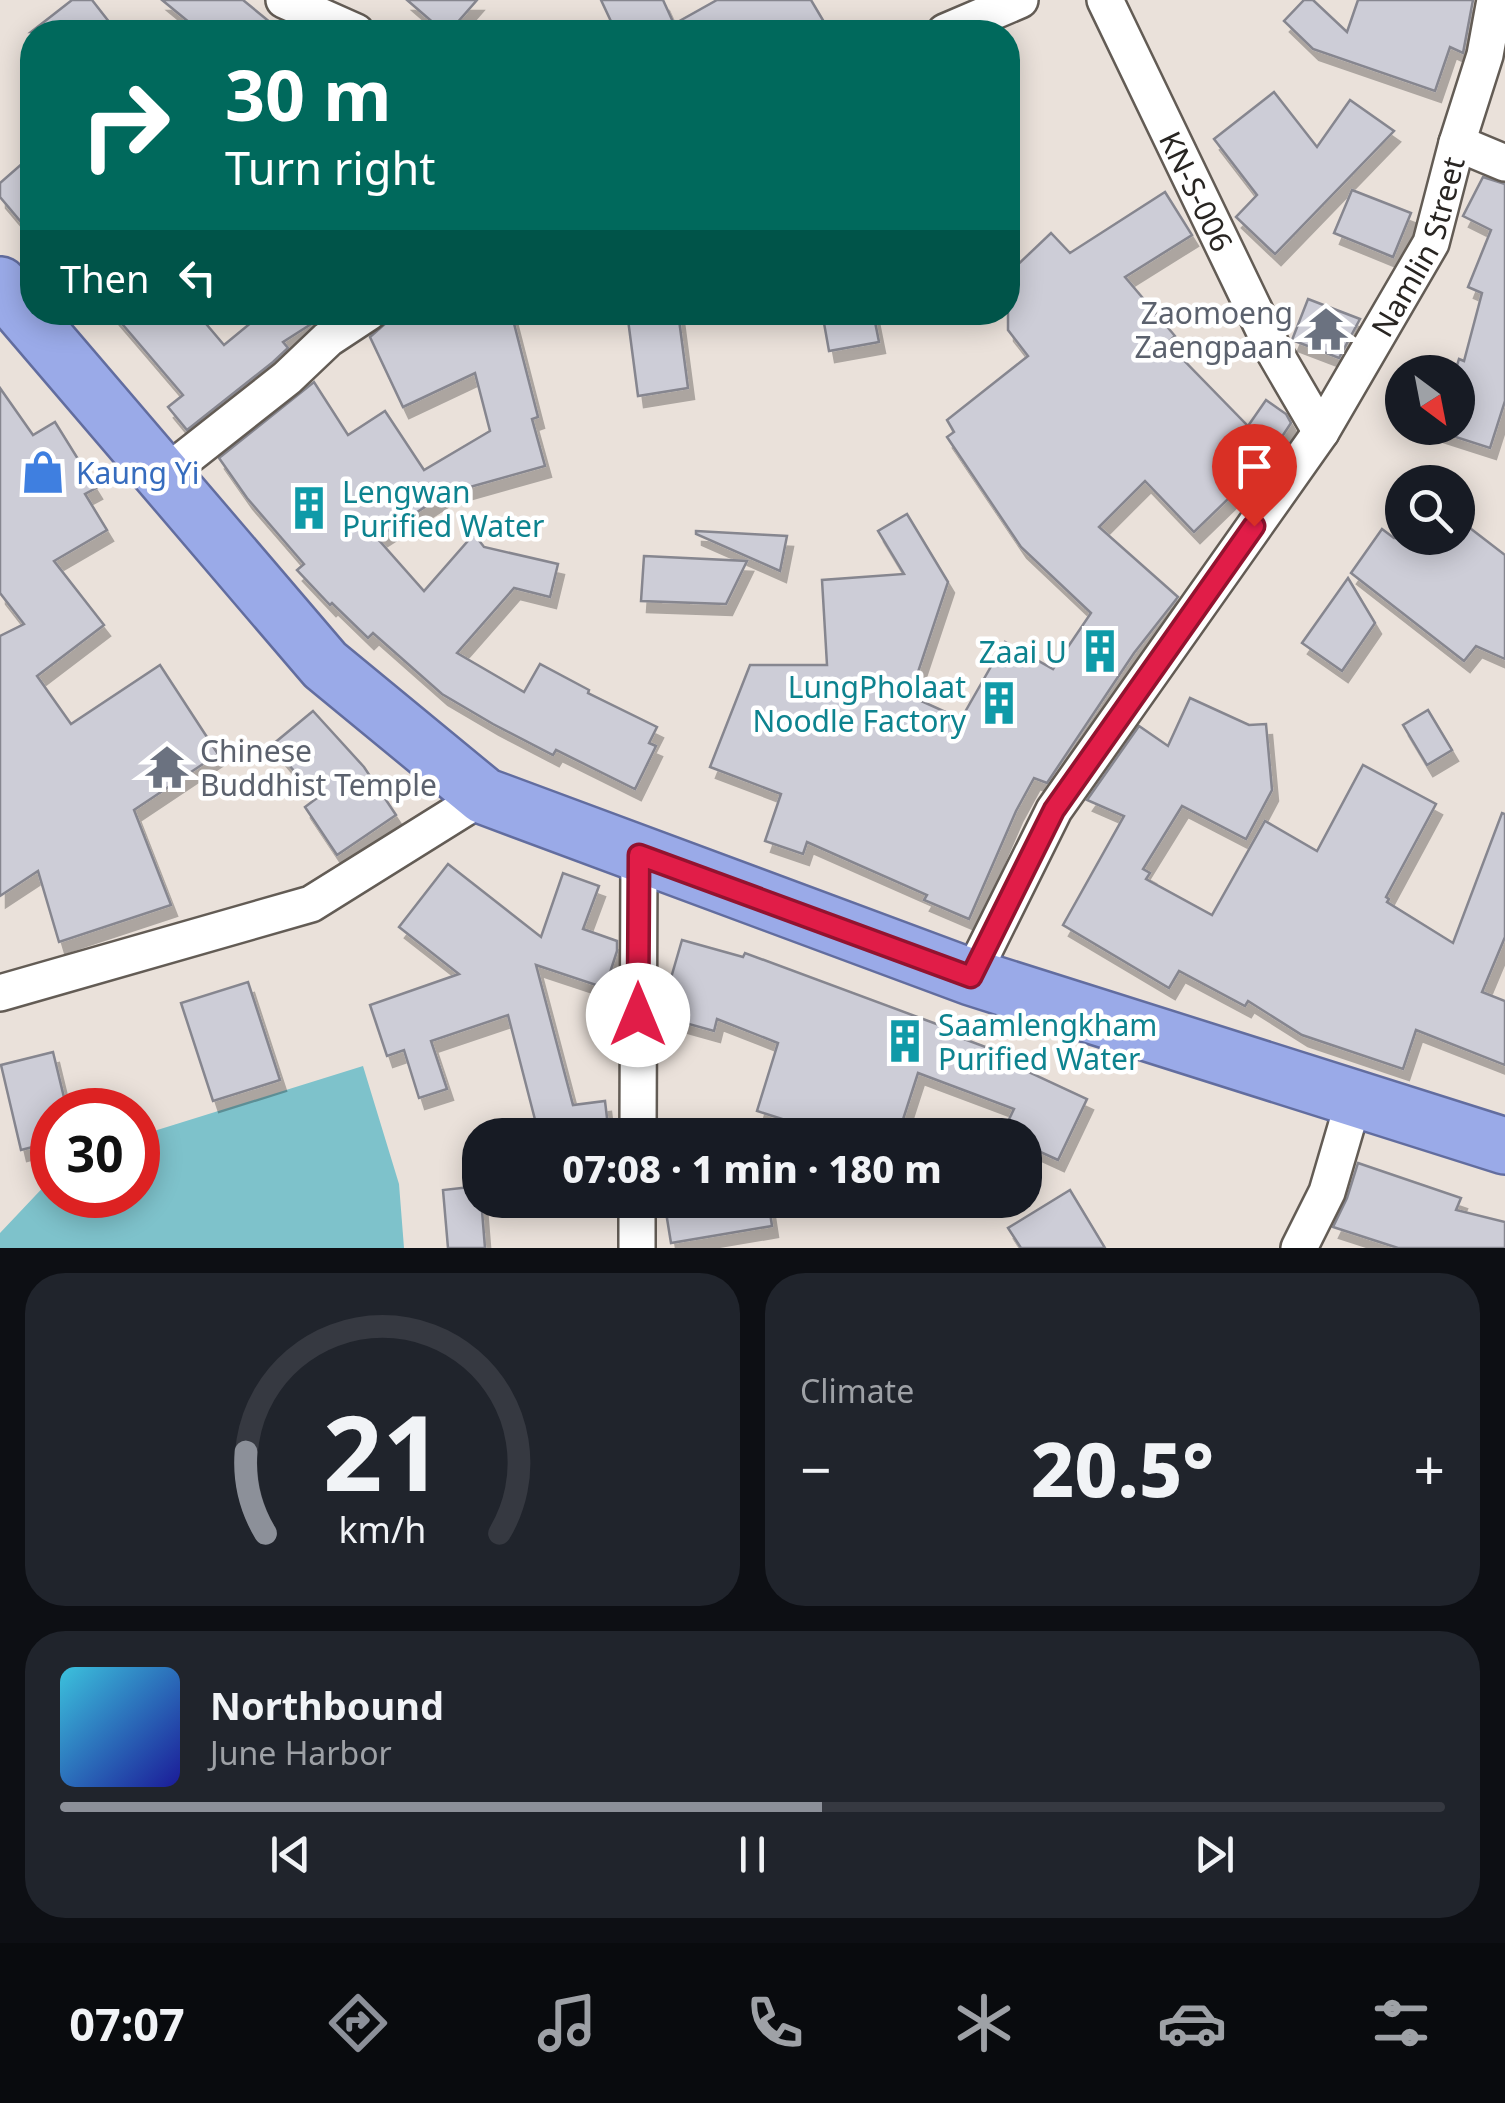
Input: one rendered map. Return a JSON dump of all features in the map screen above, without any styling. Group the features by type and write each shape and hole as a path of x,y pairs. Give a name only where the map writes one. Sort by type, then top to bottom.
{"highway":[{"path":"0,285 20,308"},
{"path":"35,325 324,665 484,796 971,977 1505,1146"}],"street":[{"path":"284,0 329,20"},
{"path":"973,20 1020,0"},
{"name":"KN-S-006","path":"1105,0 1275,353 1321,432"},
{"name":"Namlin Street","path":"971,977 1054,810 1321,432 1431,243 1457,143 1486,55 1495,0"},
{"path":"1457,143 1505,163"},
{"path":"164,475 349,325"},
{"path":"0,992 312,904 484,796"},
{"path":"638,1118 639,855"},
{"path":"1298,1248 1326,1192 1354,1100"},
{"path":"637,1218 637,1248"}],"water":[{"path":"363,1066 399,1184 404,1248 0,1248 0,1233 30,1201 30,1218 160,1218 160,1129"}],"building":[{"path":"72,0 92,0 108,20 46,20"},
{"path":"162,0 243,0 267,20 186,20"},
{"path":"407,0 477,0 460,20 430,20"},
{"path":"601,0 663,0 672,20 610,20"},
{"path":"717,0 811,0 823,20 681,20"},
{"path":"1304,0 1313,0 1347,32 1358,0 1473,0 1463,53 1450,47 1435,91 1313,49 1284,21"},
{"path":"1274,92 1317,147 1350,100 1394,131 1275,254 1236,217 1257,195 1214,139"},
{"path":"20,166 20,221 0,197 0,183"},
{"path":"1483,177 1505,184 1505,401 1490,448 1475,443 1475,355 1466,355 1482,293 1468,287 1491,230 1463,216"},
{"path":"1352,190 1411,213 1393,257 1334,233"},
{"path":"1165,192 1192,235 1125,277 1175,336 1167,343 1248,426 1266,400 1286,414 1291,423 1264,464 1194,532 1145,481 1099,527 1178,597 1134,653 1047,783 1034,778 969,919 924,900 927,895 807,842 803,854 765,841 781,794 710,767 750,665 827,665 822,580 904,574 878,531 907,514 948,582 910,696 961,719 1005,642 1053,669 1091,613 1021,547 947,437 954,432 947,420 1028,356 1008,330 1008,325 1020,325 1020,263 1051,233 1070,253"},
{"name":"Zaomoeng Zaengpaan","path":"1308,299 1360,319 1339,358 1292,340"},
{"path":"123,325 207,325 224,345 248,325 310,325 283,342 288,348 273,362 187,430 168,407 183,395"},
{"path":"384,325 514,325 538,417 532,419 545,466 445,494 377,538 424,591 474,534 484,547 558,564 550,597 514,588 457,653 524,692 540,664 657,727 649,743 656,746 635,789 556,750 553,755 493,724 442,694 373,633 368,638 297,570 304,564 247,498 219,458 314,382 348,435 385,411 424,470 490,431 475,373 403,407 370,337"},
{"path":"629,325 680,325 688,388 638,396"},
{"path":"824,325 876,325 879,342 829,351"},
{"path":"0,388 33,435 55,422 96,488 85,494 107,530 54,561 104,625 37,676 71,724 160,665 218,754 134,810 171,905 59,942 38,871 0,896 0,636 24,624 0,593"},
{"path":"1382,529 1385,555 1475,555 1475,532 1505,555 1505,659 1476,646 1464,661 1351,573"},
{"path":"696,534 787,536 780,571"},
{"path":"644,556 747,561 726,604 641,601"},
{"path":"1348,578 1375,623 1342,671 1302,643"},
{"path":"1190,698 1249,725 1266,724 1272,790 1246,839 1182,806 1143,869 1150,873 1146,879 1212,915 1265,821 1317,851 1363,765 1436,804 1386,897 1387,902 1453,943 1502,813 1505,814 1505,937 1482,992 1505,1001 1505,1065 1416,1030 1403,1069 1302,1035 1248,1001 1245,1006 1179,971 1169,988 1063,925 1124,816 1087,800 1139,726 1168,746"},
{"path":"1428,710 1452,750 1427,765 1403,725"},
{"path":"313,711 364,767 396,815 337,855 305,807 317,798 272,745"},
{"path":"448,864 541,937 563,873 599,886 583,929 617,941 605,988 536,965 573,1105 605,1101 607,1118 535,1118 508,1015 431,1041 447,1089 419,1098 404,1050 387,1056 370,1005 459,974 399,927"},
{"path":"682,940 743,957 745,953 950,1029 948,1033 1007,1055 1005,1061 1087,1099 1058,1160 1042,1153 1042,1118 1010,1118 1014,1109 918,1073 903,1118 779,1118 757,1111 778,1043 717,1019 714,1031 660,1016"},
{"path":"248,982 280,1080 213,1101 181,1003"},
{"path":"53,1052 62,1088 30,1088 30,1148 21,1150 1,1065"},
{"path":"1358,1163 1461,1198 1456,1210 1505,1222 1505,1248 1398,1248 1333,1227"},
{"path":"462,1188 462,1218 483,1218 485,1248 448,1248 443,1190"},
{"path":"1070,1190 1105,1248 1021,1248 1008,1228 1024,1218 1042,1218 1042,1207"},
{"path":"667,1218 771,1218 772,1226 671,1243"}],"place":[{"name":"Zaomoeng Zaengpaan","path":"1326,329"},
{"name":"Kaung Yi","path":"43,472"},
{"name":"Lengwan Purified Water","path":"309,508"},
{"name":"Zaai U","path":"1100,651"},
{"name":"LungPholaat Noodle Factory","path":"999,703"},
{"name":"Chinese Buddhist Temple","path":"167,767"},
{"name":"Saamlengkham Purified Water","path":"905,1041"}],"route":[{"path":"638,1015 639,855 971,977 1054,810 1254,526"}]}
